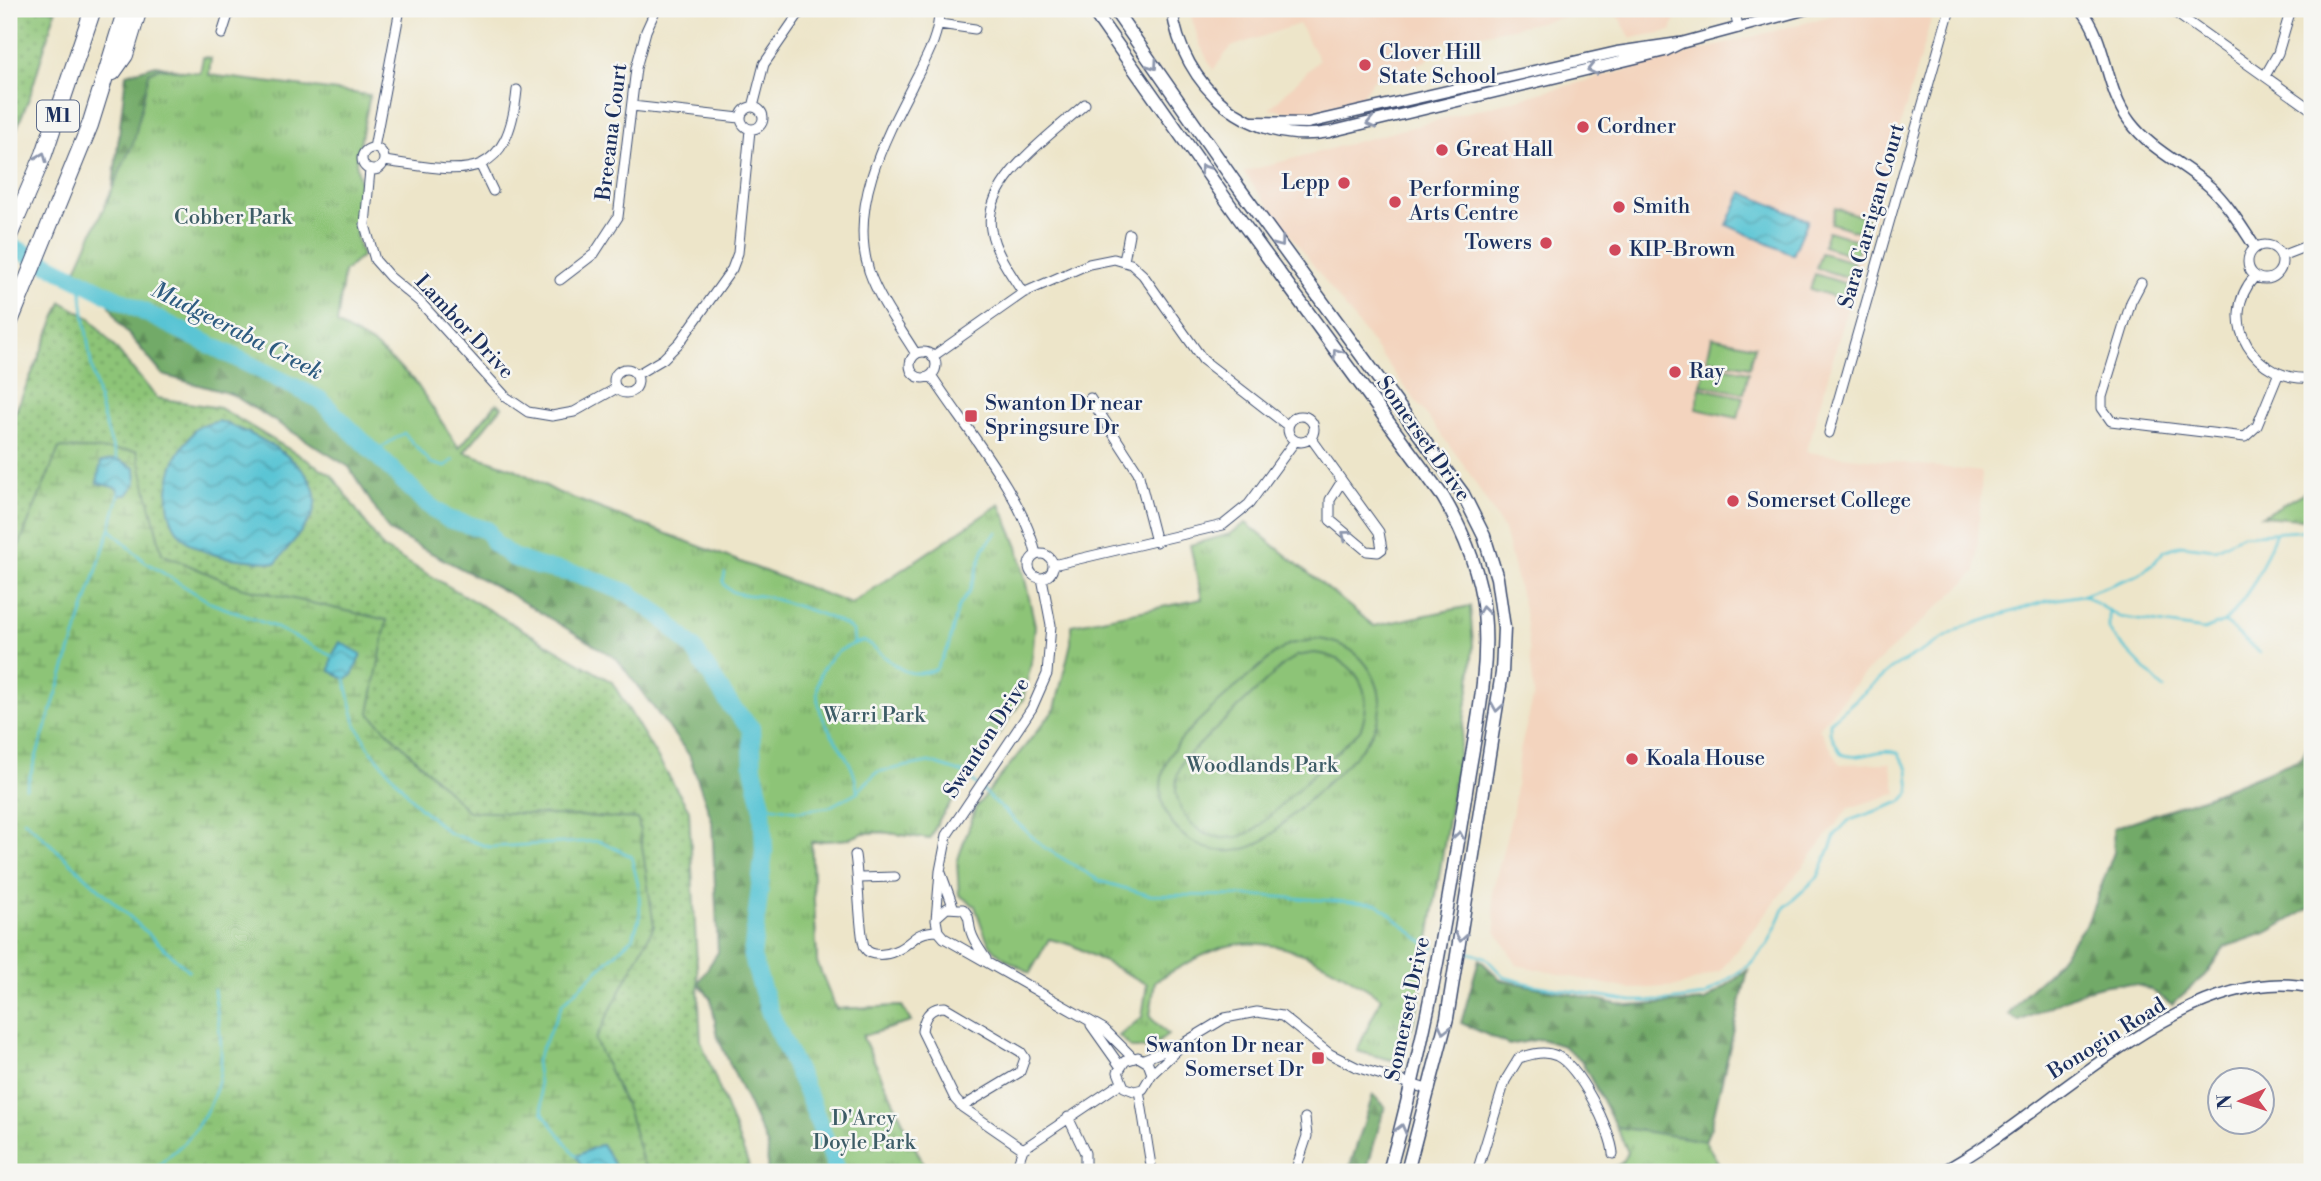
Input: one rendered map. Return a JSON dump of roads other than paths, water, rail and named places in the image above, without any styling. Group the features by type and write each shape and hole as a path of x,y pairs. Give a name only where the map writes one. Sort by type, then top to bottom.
{"highway":[{"name":"M1","path":"9,236 44,154 93,9"},
{"name":"M1","path":"9,324 103,86 127,9"},
{"path":"103,86 125,55 139,9"}],"main road":[{"name":"Somerset Drive","path":"1092,9 1239,218 1430,478 1449,507 1468,546 1482,597 1486,655 1439,965 1413,1085 1390,1172"},
{"name":"Somerset Drive","path":"1114,9 1239,188 1463,494 1484,536 1501,595 1504,645 1456,968 1430,1090 1407,1172"}],"street":[{"path":"222,34 230,9"},
{"name":"Lambor Drive","path":"400,9 374,148 365,151 362,158 364,166 370,170 365,225 374,260 390,278 420,302 506,397 527,412 552,416 574,412 617,388"},
{"name":"Breeana Court","path":"560,280 587,262 615,225 621,207 639,55 656,9"},
{"name":"Lambor Drive","path":"636,375 672,351 732,269 738,253 750,130 760,127 763,120 760,110 753,107 764,64 802,9"},
{"name":"Swanton Drive","path":"938,931 940,871 947,835 967,801 1032,708 1047,674 1051,625 1042,579 1034,577 1029,571 1029,563 1036,554 1032,534 1016,504 931,375 923,378 913,373 911,362 916,354 869,270 866,218 878,154 933,43 939,24 939,9"},
{"path":"1165,9 1174,21"},
{"path":"1172,9 1192,68 1206,88 1235,112 1264,129 1294,136 1329,132 1625,61 1807,9"},
{"path":"1735,9 1738,28"},
{"name":"Sara Carrigan Court","path":"1829,433 1950,9"},
{"path":"2081,9 2097,35 2113,93 2130,122 2154,147 2221,197 2255,247"},
{"path":"2170,9 2312,110"},
{"path":"2265,76 2278,52 2291,9"},
{"path":"939,24 975,29"},
{"path":"384,161 453,170 481,166 504,141 517,90"},
{"path":"1023,293 991,232 993,200 1002,183 1085,104"},
{"path":"632,106 740,118"},
{"path":"750,130 743,127 740,118 744,110 753,107"},
{"path":"370,170 379,169 384,161 381,151 374,148"},
{"path":"481,166 493,191"},
{"path":"1124,261 1129,234"},
{"path":"2281,256 2312,244"},
{"path":"2270,245 2281,256 2281,267 2275,276 2265,279 2255,276 2247,262 2255,247 2270,245"},
{"path":"932,357 1023,293 1099,261 1124,261 1143,275 1203,360 1288,426"},
{"path":"2255,276 2247,285 2240,304 2242,331 2253,354 2278,375 2312,377"},
{"path":"2141,283 2130,302 2102,397 2102,408 2111,421 2245,437 2257,426 2278,375"},
{"path":"916,354 926,353 932,357 935,369 931,375"},
{"name":"Lambor Drive","path":"630,370 636,375 637,385 634,391 625,393 617,388 615,378 620,372 630,370"},
{"path":"1090,398 1138,472 1156,542"},
{"path":"1306,416 1314,426 1311,438 1303,442 1295,441 1289,436 1288,426 1293,418 1306,416"},
{"path":"1311,438 1379,532 1382,549 1375,553 1367,551 1334,525 1328,507 1342,481"},
{"path":"1053,565 1213,528 1233,519 1249,505 1295,441"},
{"path":"1036,554 1048,555 1053,565 1052,573 1042,579"},
{"path":"855,855 860,878 862,939 872,954 890,953 904,946 912,937 938,931 944,938 954,941 1090,1024 1104,1029 1132,1057 1144,1059 1182,1044 1225,1018 1257,1012 1282,1016 1330,1054 1430,1090"},
{"path":"940,871 953,906 967,913 970,929 989,964"},
{"path":"860,878 895,877"},
{"path":"938,916 953,906"},
{"path":"954,941 964,937 970,929"},
{"name":"Bonogin Road","path":"1941,1172 1999,1136 2112,1054 2191,1010 2228,993 2262,986 2312,988"},
{"path":"962,1107 1020,1072 1025,1058 1021,1052 945,1007 924,1011 922,1031 955,1099 962,1107 1023,1149"},
{"path":"1090,1024 1120,1066 1121,1083 1129,1090 1139,1090 1150,1083 1152,1074 1182,1044"},
{"path":"1477,1172 1509,1073 1519,1058 1535,1053 1552,1054 1567,1063 1607,1127 1613,1154"},
{"path":"1120,1066 1132,1057"},
{"path":"1144,1059 1152,1074"},
{"path":"1015,1172 1023,1149 1121,1083"},
{"path":"1139,1090 1152,1172"},
{"path":"1068,1117 1085,1153 1085,1172"},
{"path":"1295,1172 1307,1136 1305,1118"}],"water":[{"path":"1742,192 1808,220 1793,255 1727,225"},
{"path":"219,421 283,453 298,465 309,479 315,494 314,510 303,529 276,563 223,557 200,549 178,532 172,520 168,493 176,458 197,427"},
{"path":"117,459 135,468 136,483 127,495 119,495 117,488 97,483 101,462"},
{"path":"340,642 361,654 352,676 345,679 330,671 332,656"},
{"path":"602,1144 615,1166 615,1172 585,1172 576,1156"}],"waterway":[{"name":"Mudgeeraba Creek","path":"9,245 319,399 427,504 448,519 487,530 494,543 512,557 540,567 581,575 628,593 660,615 693,648 731,706 751,728 753,768 762,805 764,851 752,957 770,1013 809,1097 838,1172"},
{"path":"80,279 97,393 117,459"},
{"path":"374,452 404,433 431,463 445,467 453,460"},
{"path":"119,495 110,529 144,561 211,603 275,627 332,656"},
{"path":"26,788 110,529"},
{"path":"1463,951 1485,957 1504,977 1534,985 1632,1001 1667,1001 1704,996 1749,965 1768,944 1785,907 1818,877 1836,834 1848,821 1901,802 1910,792 1908,769 1898,753 1884,751 1856,756 1841,754 1830,732 1830,722 1891,669 1963,627 2046,601 2083,595 2138,575 2164,551 2181,545 2215,549 2242,535 2312,530"},
{"path":"857,790 852,768 821,713 818,687 824,666 840,650 864,641 904,671 924,673 936,669 948,648 958,608 970,590 984,548 997,532"},
{"path":"2083,595 2119,617 2204,630 2224,622 2235,611 2255,581 2275,535"},
{"path":"725,573 723,582 731,591 767,597 825,616 853,631 854,643"},
{"path":"2109,610 2109,629 2113,636 2164,689"},
{"path":"2224,622 2260,653"},
{"path":"345,679 356,724 370,749 419,807 449,833 489,847 599,841 631,856 639,888 640,916 633,937 563,1003 536,1061 543,1113 576,1156"},
{"path":"762,805 798,811 829,807 857,792 877,772 929,762 964,773 1042,846 1100,881 1148,895 1266,896 1378,904 1428,946 1435,947"},
{"path":"24,820 189,971"},
{"path":"153,1172 188,1138 202,1119 217,1085 221,1050 214,990"}],"place":[{"name":"Clover Hill State School","path":"1365,65"},
{"name":"Cordner","path":"1583,127"},
{"name":"Great Hall","path":"1442,150"},
{"name":"Lepp","path":"1344,183"},
{"name":"Performing Arts Centre","path":"1395,202"},
{"name":"Smith","path":"1619,207"},
{"name":"Towers","path":"1546,243"},
{"name":"KIP-Brown","path":"1615,250"},
{"name":"Ray","path":"1675,372"},
{"name":"Swanton Dr near Springsure Dr","path":"971,416"},
{"name":"Somerset College","path":"1733,501"},
{"name":"Koala House","path":"1632,759"},
{"name":"Swanton Dr near Somerset Dr","path":"1318,1058"}],"park label":[{"name":"Cobber Park","path":"233,218"},
{"name":"Warri Park","path":"874,716"},
{"name":"Woodlands Park","path":"1262,766"},
{"name":"D'Arcy Doyle Park","path":"864,1131"}]}
